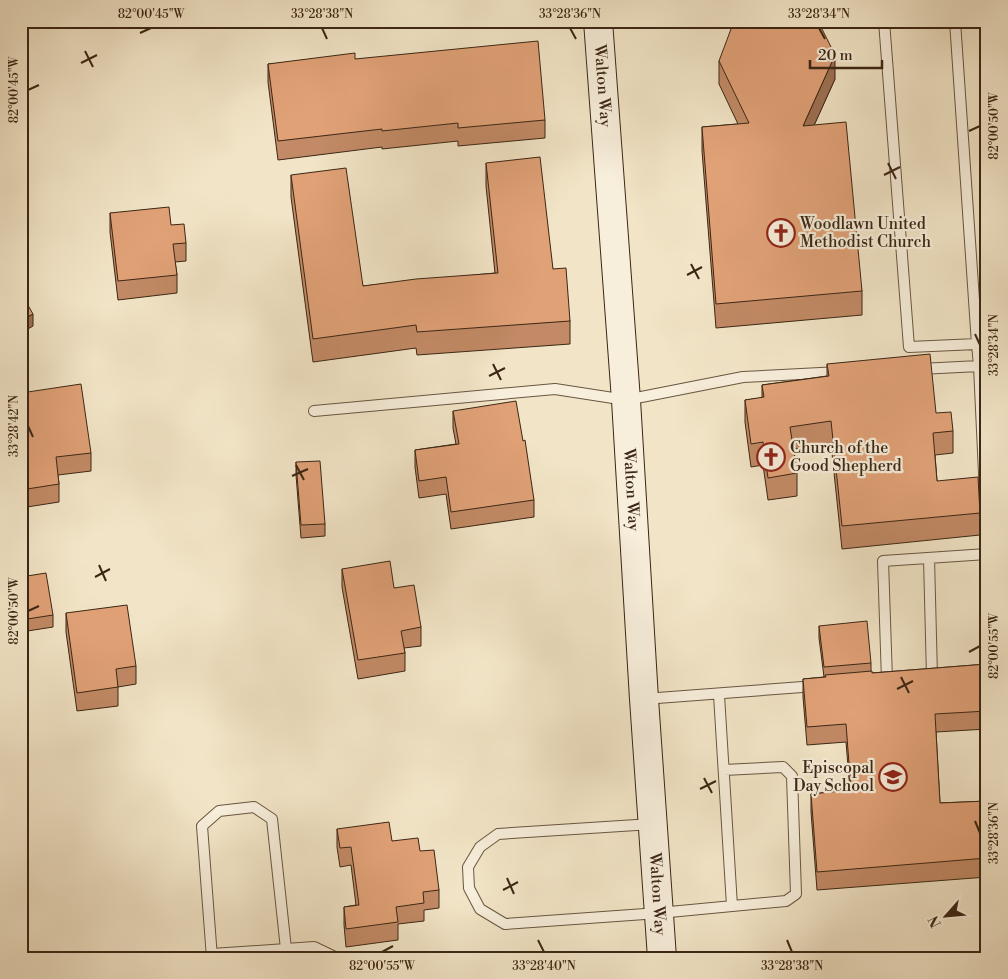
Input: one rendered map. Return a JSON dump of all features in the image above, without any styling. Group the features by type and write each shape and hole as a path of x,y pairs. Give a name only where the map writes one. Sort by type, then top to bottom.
{"main road":[{"name":"Walton Way","path":"598,21 626,400 662,958"}],"lane":[{"path":"884,21 909,347 977,344"},
{"path":"955,21 979,366 987,538"},
{"path":"910,369 979,366"},
{"path":"314,411 555,389 626,400 743,377 851,372"},
{"path":"886,681 883,561 987,554"},
{"path":"929,558 932,677"},
{"path":"644,699 828,686"},
{"path":"719,695 732,906"},
{"path":"653,824 498,834 480,847 468,867 469,888 480,908 505,924 659,913 786,901 796,894 792,776 783,767 724,770"},
{"path":"286,949 272,819 254,807 219,811 202,826 212,956 314,947 337,958"}],"building":[{"name":"Woodlawn United Methodist Church","path":"734,21 818,21 835,55 803,126 846,122 862,291 716,304 702,127 749,123 719,61"},
{"path":"538,41 545,120 458,128 458,123 382,131 382,129 278,141 268,64 355,53 355,59"},
{"path":"540,157 553,269 566,268 570,321 417,332 416,325 313,339 291,175 346,168 363,286 416,279 498,273 486,163"},
{"path":"169,207 171,225 184,224 186,243 173,244 177,275 118,281 110,213"},
{"path":"21,293 33,314 21,320"},
{"path":"930,354 936,413 951,412 953,431 933,433 937,481 978,477 980,513 842,526 831,421 790,427 797,473 768,478 763,442 751,444 745,400 764,397 762,385 829,376 827,364"},
{"path":"81,384 91,453 56,457 59,484 27,489 21,452 21,393"},
{"path":"516,401 523,441 525,440 534,500 451,512 446,477 419,481 415,450 459,444 453,411"},
{"path":"320,461 325,524 301,525 296,462"},
{"path":"390,561 394,588 414,585 421,627 401,631 405,653 358,660 342,569"},
{"path":"46,573 53,615 21,620 21,577"},
{"path":"127,605 136,666 116,669 118,687 77,693 66,613"},
{"path":"867,621 871,663 824,667 819,626"},
{"name":"Episcopal Day School","path":"987,664 987,711 935,714 940,803 987,801 987,858 817,872 811,794 851,790 846,724 807,727 803,679 872,671 872,673"},
{"path":"389,822 392,841 418,838 420,851 434,850 439,890 423,892 424,903 396,907 398,922 346,929 344,907 359,905 351,847 340,848 337,829"}],"place":[{"name":"Woodlawn United Methodist Church","path":"781,233"},
{"name":"Church of the Good Shepherd","path":"771,457"},
{"name":"Episcopal Day School","path":"893,777"}]}
